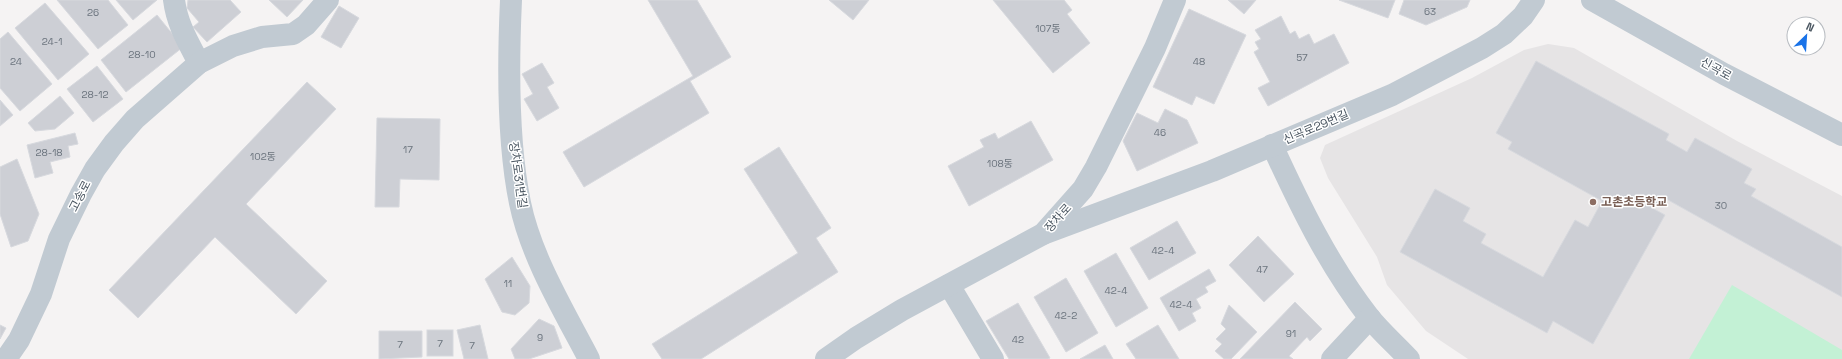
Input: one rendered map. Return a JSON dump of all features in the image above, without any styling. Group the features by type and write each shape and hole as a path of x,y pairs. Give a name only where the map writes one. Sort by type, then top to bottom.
{"street":[{"path":"174,0 176,14 182,31 199,63"},
{"name":"고송로","path":"6,359 19,340 41,294 59,239 95,169 114,143 135,120 199,63 233,46 262,37 293,34 306,26 328,0"},
{"name":"장차로31번길","path":"511,0 509,39 511,111 513,155 520,204 536,255 589,359"},
{"name":"장차로","path":"826,359 856,338 902,310 1043,234 1083,189 1096,167 1154,48 1175,0"},
{"name":"신곡로29번길","path":"1409,359 1370,318 1324,252 1299,206 1272,145 1392,95 1482,48 1504,34 1523,16 1534,0"},
{"name":"신곡로","path":"1592,0 1724,74 1842,135"},
{"path":"1043,234 1212,171 1272,145"},
{"path":"949,285 993,359"},
{"path":"1332,359 1370,318"}],"shaded area":[{"name":"고촌초등학교","path":"1548,44 1574,48 1737,141 1842,196 1842,359 1468,359 1426,331 1387,285 1377,257 1328,178 1320,158 1325,145 1472,78 1524,50"}],"green space":[{"path":"1732,285 1842,350 1842,359 1689,359"}],"building":[{"path":"57,0 108,0 128,25 98,49"},
{"path":"116,0 157,0 133,20"},
{"path":"188,0 230,0 241,12 207,42 193,27 199,22 187,8"},
{"path":"269,0 303,0 287,17"},
{"path":"648,0 697,0 731,57 690,81 709,113 584,187 563,152 693,76"},
{"path":"829,0 869,0 853,20"},
{"path":"993,0 1064,0 1072,10 1067,14 1090,43 1053,73"},
{"path":"1228,0 1256,0 1244,14"},
{"path":"1339,0 1395,0 1388,18"},
{"path":"1404,0 1470,0 1467,7 1426,25 1399,14"},
{"path":"45,3 89,54 58,80 15,28"},
{"path":"339,6 359,18 341,48 321,37"},
{"path":"1189,9 1246,35 1214,104 1196,96 1192,105 1153,87"},
{"path":"157,15 183,47 126,92 101,60"},
{"path":"1281,16 1290,34 1295,31 1299,39 1309,34 1314,44 1334,34 1349,63 1268,106 1258,88 1270,82 1254,52 1259,49 1255,42 1261,39 1255,30"},
{"path":"8,32 52,84 20,111 0,88 0,39"},
{"path":"1536,61 1669,134 1666,140 1687,152 1695,138 1752,169 1744,183 1756,189 1751,196 1842,247 1842,297 1661,196 1654,209 1665,215 1593,344 1553,321 1547,333 1400,252 1435,189 1470,208 1463,221 1486,234 1481,243 1543,277 1575,220 1588,227 1602,201 1508,149 1512,142 1496,133"},
{"path":"542,63 554,83 547,87 559,108 537,121 524,99 533,94 522,74"},
{"path":"97,66 123,99 93,122 67,89"},
{"path":"307,82 336,109 246,204 327,281 296,314 215,237 138,318 109,290"},
{"path":"60,96 74,113 55,129 35,131 28,123"},
{"path":"0,100 13,115 0,126"},
{"path":"1165,109 1187,120 1198,143 1137,171 1123,141 1137,113 1158,123"},
{"path":"377,118 440,119 439,180 400,179 399,207 375,207"},
{"path":"1031,121 1053,160 969,206 948,166 984,147 980,140 995,133 998,139"},
{"path":"75,133 78,144 68,146 70,157 50,162 53,173 35,178 27,145"},
{"path":"779,147 831,228 816,238 838,272 701,359 662,359 652,344 798,253 744,169"},
{"path":"17,159 39,214 28,241 11,247 0,214 0,167"},
{"path":"1177,221 1196,253 1149,280 1130,248"},
{"path":"1258,236 1294,274 1264,302 1229,265"},
{"path":"1116,253 1148,308 1116,327 1084,271"},
{"path":"512,257 530,286 529,303 515,315 502,312 485,279"},
{"path":"1209,269 1216,281 1205,287 1208,292 1196,299 1201,308 1192,313 1196,321 1179,331 1160,298"},
{"path":"1066,278 1098,333 1066,352 1034,297"},
{"path":"1295,302 1322,329 1310,341 1307,337 1289,356 1293,359 1240,359"},
{"path":"1018,303 1050,358 1009,359 986,321"},
{"path":"1229,305 1257,332 1231,359 1224,359 1215,351 1222,344 1216,339 1226,329 1221,324"},
{"path":"539,319 554,326 562,348 529,359 515,359 511,349"},
{"path":"0,325 6,328 0,339"},
{"path":"480,325 488,359 464,359 457,330"},
{"path":"1158,325 1179,359 1136,359 1126,344"},
{"path":"427,330 453,330 453,356 427,356"},
{"path":"379,331 422,331 422,357 379,359"},
{"path":"1105,345 1113,359 1080,359"}],"place":[{"name":"고촌초등학교","path":"1593,202"}]}
